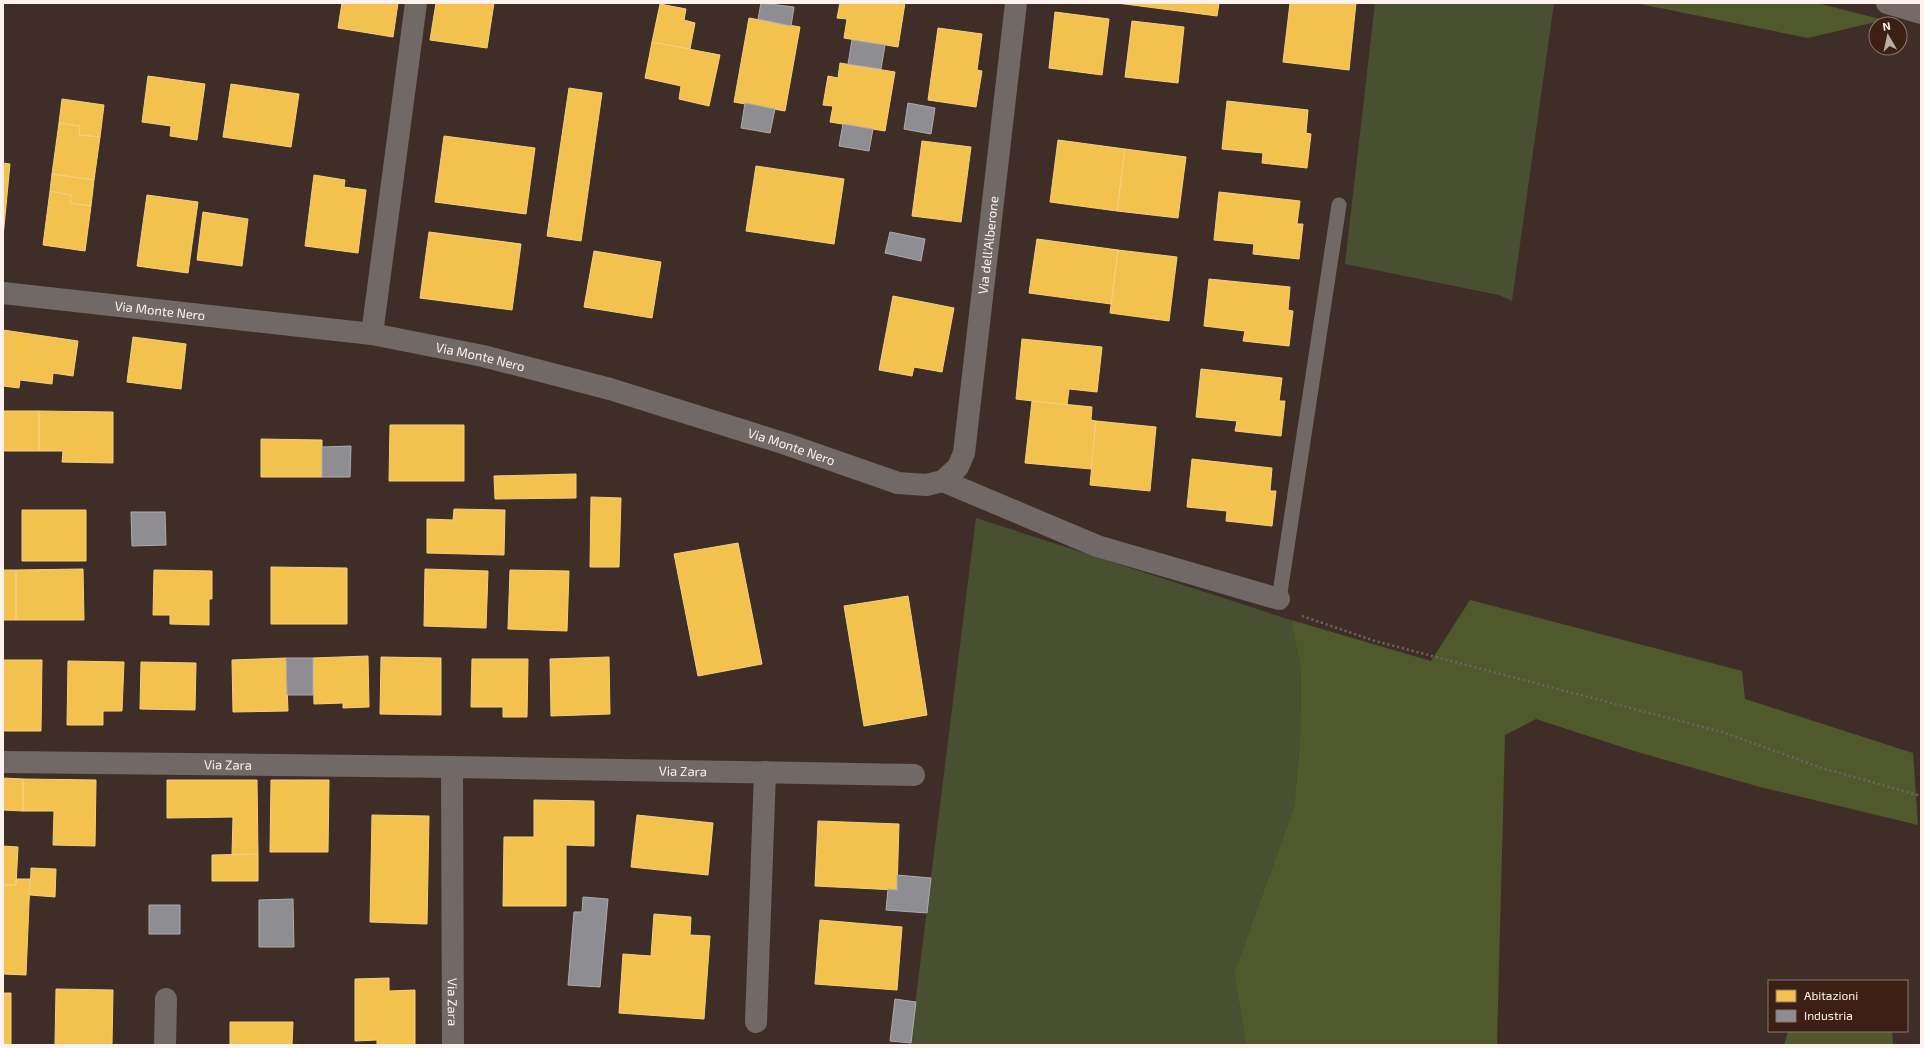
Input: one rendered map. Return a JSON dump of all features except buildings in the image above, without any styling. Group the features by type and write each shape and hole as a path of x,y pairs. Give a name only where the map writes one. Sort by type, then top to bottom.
{"street":[{"path":"372,334 416,3"},
{"name":"Via dell'Alberone","path":"943,481 958,467 964,454 1016,3"},
{"path":"1887,3 1921,13"},
{"name":"Via Monte Nero","path":"3,293 372,334 483,356 610,389 786,444 898,483 926,485 943,481"},
{"path":"943,481 1097,546 1279,599"},
{"name":"Via Zara","path":"3,762 452,767 914,775"},
{"name":"Via Zara","path":"452,767 453,1045"},
{"path":"756,1022 765,772"},
{"path":"166,1000 166,1045"}],"lane":[{"path":"1279,599 1339,205"}],"path":[{"path":"1279,599 1295,613 1375,641 1722,732 1822,768 1921,796"}],"green space":[{"path":"1375,3 1554,3 1512,301 1499,295 1345,264"},
{"path":"1635,3 1817,3 1868,16 1868,24 1808,38"},
{"path":"976,518 1291,620 1301,670 1300,743 1294,807 1234,973 1246,1045 910,1045"},
{"path":"1470,600 1742,671 1745,699 1913,753 1918,825 1760,787 1634,751 1536,719 1505,735 1497,1045 1246,1045 1234,973 1294,807 1300,743 1301,670 1291,620 1431,661"},
{"path":"1788,1032 1892,1032 1893,1045 1784,1045"}]}
